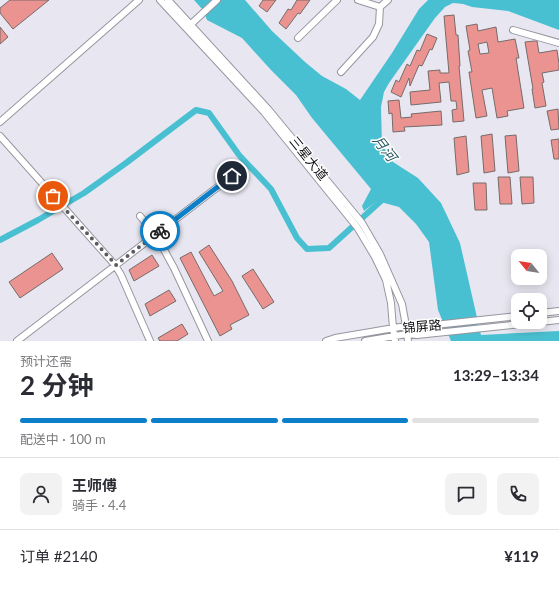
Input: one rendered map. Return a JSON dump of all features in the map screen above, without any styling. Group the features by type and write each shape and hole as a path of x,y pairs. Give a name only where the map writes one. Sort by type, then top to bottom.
{"street":[{"path":"0,122 139,0"},
{"name":"三星大道","path":"160,0 189,27"},
{"name":"三星大道","path":"168,0 189,27 264,112 355,220 380,254 402,304 408,341"},
{"path":"189,27 217,0"},
{"path":"298,38 337,0"},
{"path":"358,0 380,7"},
{"path":"341,72 373,37 379,24 380,7 388,0"},
{"path":"513,30 559,43"},
{"path":"0,136 116,265 150,341"},
{"path":"17,341 232,176"},
{"path":"140,216 156,235 174,268 208,341"},
{"name":"三星大道","path":"360,227 386,280 391,303 394,338"},
{"path":"547,312 559,311"},
{"name":"锦屏路","path":"326,341 335,338 406,326 416,327 511,317"},
{"name":"锦屏路","path":"365,341 394,338 407,334 417,335 559,320"}],"water":[{"path":"194,0 245,0 272,31 305,62 322,76 346,89 360,100 392,53 419,9 428,0 559,0 559,30 508,11 472,7 453,3 445,7 435,18 389,83 384,92 381,107 382,145 393,162 418,178 441,203 460,243 481,335 559,331 559,341 451,341 438,310 429,242 416,224 399,207 377,201 364,211 362,206 371,189 312,118 296,95 242,38 207,20 203,10"}],"building":[{"path":"10,0 49,0 13,29 0,13 0,8"},
{"path":"263,0 276,0 267,12 259,6"},
{"path":"297,0 310,0 300,14 298,13 286,29 279,23 288,9 291,10"},
{"path":"454,15 456,35 458,35 464,121 453,122 452,110 457,109 456,101 451,101 449,82 439,83 441,102 411,105 410,92 430,90 428,71 440,70 440,73 449,73 444,16"},
{"path":"477,24 478,31 496,27 498,42 515,39 519,58 516,58 524,108 507,111 508,116 497,118 492,88 482,90 487,116 476,118 469,72 472,72 468,51 470,50 466,26","holes":["487,42 489,53 480,54 478,44"]},
{"path":"0,27 8,37 0,44"},
{"path":"427,34 437,38 432,50 430,49 422,66 419,65 410,86 409,78 401,97 391,92 396,80 399,82 407,64 410,66 417,50 420,51"},
{"path":"537,41 539,53 557,50 559,70 542,73 544,82 542,83 546,106 535,108 525,42"},
{"path":"399,100 401,118 412,117 411,114 441,111 442,125 404,127 405,131 393,132 392,113 389,114 388,101"},
{"path":"558,109 559,129 551,130 547,111"},
{"path":"492,134 495,171 484,173 481,136"},
{"path":"516,135 519,171 508,173 505,136"},
{"path":"466,136 469,172 457,175 454,138"},
{"path":"559,139 559,159 554,159 551,140"},
{"path":"498,177 510,177 512,204 500,204"},
{"path":"520,177 533,177 534,203 522,204"},
{"path":"473,183 486,183 487,210 475,210"},
{"path":"209,245 232,281 249,315 230,325 232,329 220,336 180,258 191,252 214,296 223,291 199,252"},
{"path":"52,253 63,269 20,298 9,282"},
{"path":"152,255 159,266 134,281 129,270"},
{"path":"253,269 274,302 263,309 242,276"},
{"path":"169,290 176,301 150,316 145,304"},
{"path":"182,324 188,334 177,341 160,341 158,338"}],"waterway":[{"path":"0,240 84,193 196,110 209,113 239,155 271,189 297,238 307,249 329,248 386,198"}],"way so far":[{"path":"53,196 116,265 160,231"}],"route":[{"path":"160,231 232,176"}],"water label":[{"name":"月河","path":"385,148"}]}
